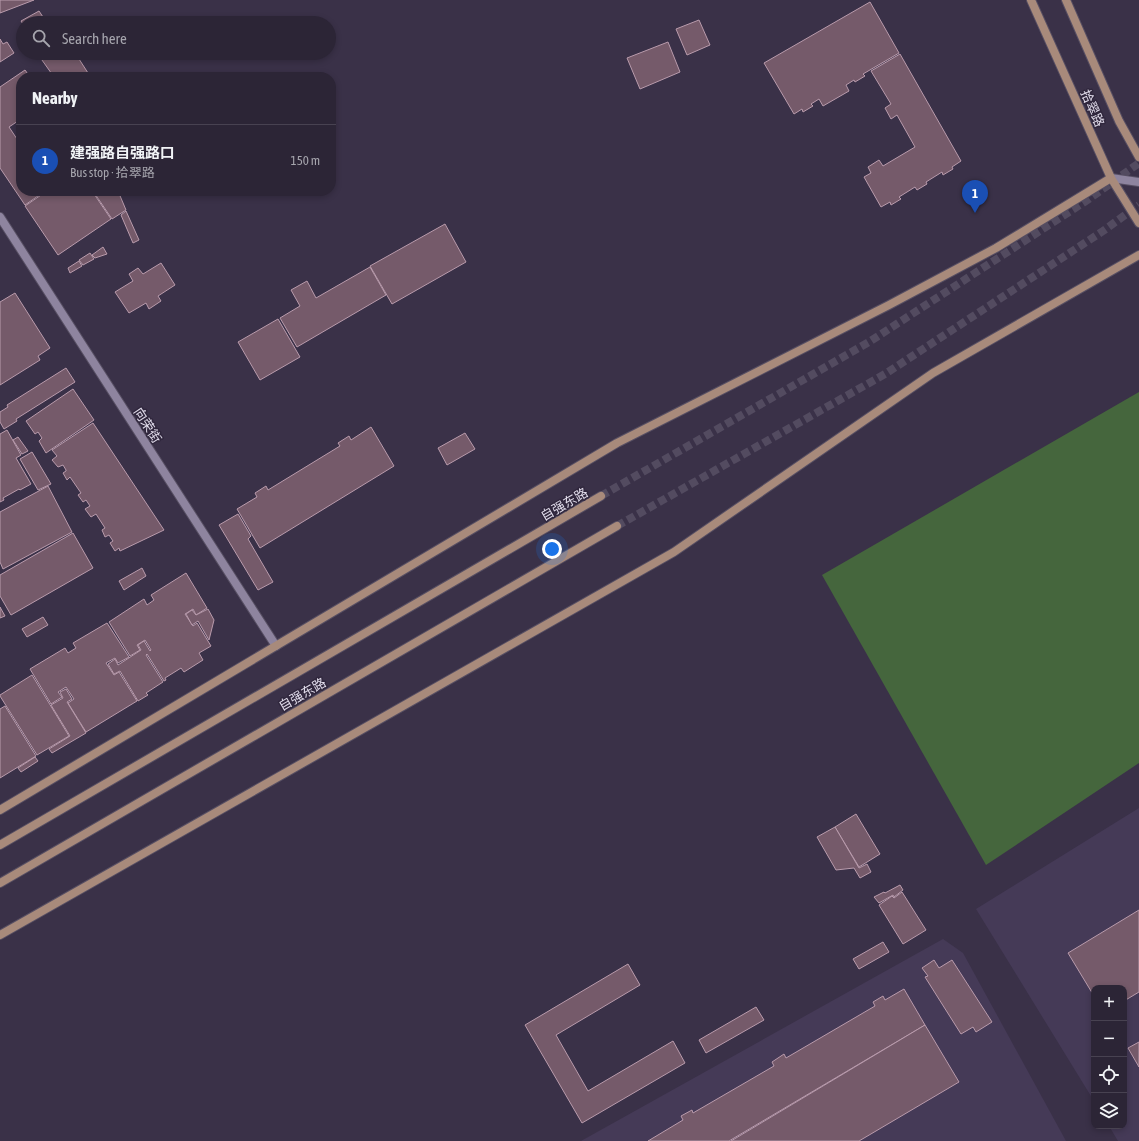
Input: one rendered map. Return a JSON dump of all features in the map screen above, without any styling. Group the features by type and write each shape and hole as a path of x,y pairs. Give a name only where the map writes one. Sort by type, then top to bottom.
{"main road":[{"name":"拾翠路","path":"1030,0 1111,178 1139,223"},
{"name":"拾翠路","path":"1066,0 1119,121 1139,157"},
{"path":"0,810 617,443 882,308 982,255 1111,178"},
{"path":"0,935 674,552 933,373 1139,255"},
{"name":"自强东路","path":"0,845 601,496"},
{"name":"自强东路","path":"0,883 617,526"}],"street":[{"path":"1111,178 1139,182"},
{"name":"向荣街","path":"0,217 276,646"}],"shaded area":[{"path":"1139,808 1139,1141 1118,1141 1111,1129 1127,1129 1127,985 1091,985 1091,1096 976,909"},
{"path":"943,939 963,953 1066,1141 581,1141"}],"green space":[{"path":"1139,392 1139,763 986,865 822,575"}],"building":[{"path":"0,0 34,0 0,13"},
{"path":"870,2 899,53 863,74 865,76 846,85 849,91 823,106 819,99 811,104 813,106 803,112 802,109 794,114 764,63"},
{"path":"39,11 42,16 30,16"},
{"path":"699,20 710,45 687,55 676,29"},
{"path":"0,39 3,44 7,42 14,53 0,62"},
{"path":"668,42 680,72 640,89 627,58"},
{"path":"900,54 961,161 952,167 953,169 943,175 942,172 926,182 927,184 917,190 915,187 899,197 901,199 891,205 890,202 881,207 864,177 871,173 868,167 879,160 883,166 915,147 897,115 891,119 885,108 891,104 871,71"},
{"path":"42,60 80,60 87,72 50,72"},
{"path":"16,76 16,122 9,127 16,138 16,192 0,168 0,87"},
{"path":"19,196 38,196 25,205"},
{"path":"40,196 95,196 111,219 58,255 25,206"},
{"path":"96,196 120,196 126,210 112,219"},
{"path":"126,211 139,240 133,243 121,215"},
{"path":"445,224 466,262 392,304 370,266"},
{"path":"103,247 107,254 95,258 92,255"},
{"path":"90,253 94,259 83,265 79,260"},
{"path":"79,261 82,266 70,273 68,268"},
{"path":"161,263 175,285 158,296 161,301 149,309 146,303 129,313 115,292 133,281 129,274 138,268 143,274"},
{"path":"370,267 386,295 297,347 280,318 300,306 291,290 307,281 316,298"},
{"path":"15,293 50,348 38,356 40,360 0,385 0,302"},
{"path":"278,319 300,357 260,380 238,342"},
{"path":"66,368 75,382 16,419 17,421 4,429 0,422 0,412 8,407 7,405"},
{"path":"73,389 94,420 46,453 39,441 42,438 38,432 35,434 26,421"},
{"path":"93,423 164,530 120,551 119,548 115,551 110,543 113,541 109,535 105,537 102,530 105,528 96,514 91,517 85,509 90,506 86,500 83,502 78,495 81,493 70,477 67,480 63,473 66,470 63,465 58,467 52,460 57,456 52,450"},
{"path":"371,427 394,466 260,548 237,509 257,497 255,493 266,486 268,490 340,446 338,443 349,436 351,440"},
{"path":"7,430 21,455 16,458 31,484 3,498 4,500 0,502 0,434"},
{"path":"465,433 475,449 447,465 438,448"},
{"path":"18,437 28,451 22,454 13,440"},
{"path":"32,452 51,484 38,490 20,459"},
{"path":"48,486 72,532 3,569 0,562 0,512"},
{"path":"238,514 251,536 248,539 273,582 258,590 219,525"},
{"path":"73,533 93,568 11,615 0,596 0,575"},
{"path":"142,568 146,576 124,590 119,581"},
{"path":"186,573 207,608 196,615 193,609 185,614 193,626 197,623 211,646 199,653 203,660 184,672 181,668 165,678 166,680 164,681 147,654 146,655 163,682 146,693 148,695 138,701 120,671 114,674 108,664 115,659 118,665 141,650 138,645 144,641 150,651 151,650 145,640 137,645 140,650 130,656 109,622 144,599 147,605 154,600 151,595"},
{"path":"0,607 5,616 0,618"},
{"path":"208,609 214,620 209,640 198,621 192,625 186,614 192,610 196,615"},
{"path":"43,617 48,625 27,637 22,629"},
{"path":"107,623 129,657 118,663 115,658 106,663 114,675 119,672 137,701 86,732 68,703 74,699 66,687 58,692 62,697 51,704 30,669 65,648 68,653 76,648 73,643"},
{"path":"32,675 69,736 37,755 0,696"},
{"path":"66,689 72,699 67,702 86,733 52,753 49,749 70,736 51,705 63,698 60,692"},
{"path":"5,706 36,756 0,778 0,709"},
{"path":"35,757 38,761 21,772 18,768"},
{"path":"856,814 880,854 859,867 835,827"},
{"path":"835,827 859,868 867,864 871,872 860,878 854,868 836,870 817,837"},
{"path":"900,885 903,890 894,897 893,895 879,903 874,897 884,892 885,893"},
{"path":"902,892 926,930 903,944 879,905 892,896 894,898"},
{"path":"1139,910 1139,992 1127,999 1127,985 1091,985 1091,991 1068,953"},
{"path":"883,942 889,952 859,969 853,959"},
{"path":"934,960 939,968 952,960 992,1022 976,1032 973,1027 961,1034 925,977 928,976 922,968"},
{"path":"628,964 640,985 556,1035 588,1091 673,1041 685,1063 582,1123 525,1025"},
{"path":"904,989 925,1025 729,1141 648,1141 683,1120 681,1116 692,1110 693,1113 774,1066 772,1062 784,1054 786,1058 875,1006 873,1002 883,996 885,1000"},
{"path":"756,1007 764,1020 706,1053 699,1040"},
{"path":"925,1025 959,1082 859,1141 731,1141"},
{"path":"1139,1042 1139,1067 1128,1048"}],"tunnel":[{"path":"601,496 869,342 1089,199 1139,163"},
{"path":"617,526 885,374 1103,231 1139,205"}],"place":[{"name":"建强路自强路口","path":"975,213"}]}
